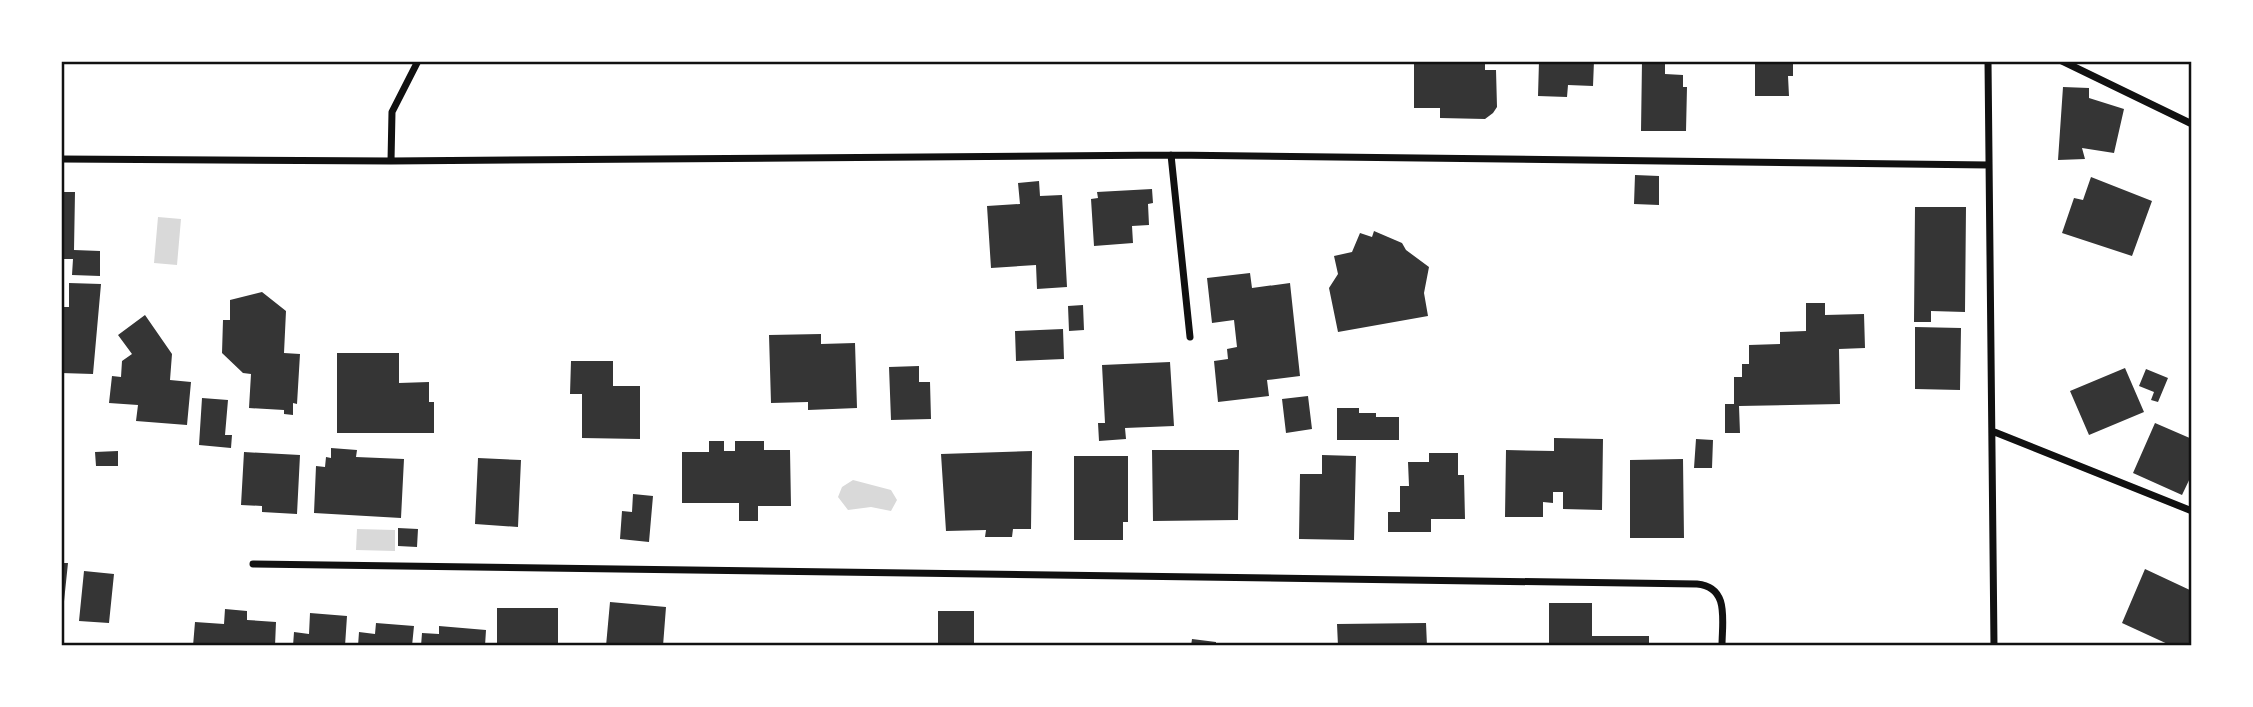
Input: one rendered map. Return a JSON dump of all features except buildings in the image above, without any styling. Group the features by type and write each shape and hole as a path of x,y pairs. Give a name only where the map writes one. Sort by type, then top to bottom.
{"street":[{"path":"391,161 392,112 418,61"},
{"path":"1988,61 1994,646"},
{"path":"2062,61 2192,124"},
{"path":"1171,155 1190,337"},
{"path":"61,159 391,161 1171,155 1989,165"},
{"path":"1992,431 2192,511"},
{"path":"253,564 1697,584 1706,585 1716,591 1722,601 1722,646"}],"shaded area":[{"path":"158,217 181,219 177,265 154,263"},
{"path":"853,480 891,490 897,500 891,511 871,507 848,510 838,497 842,487"},
{"path":"357,529 395,530 395,551 356,550"}]}
